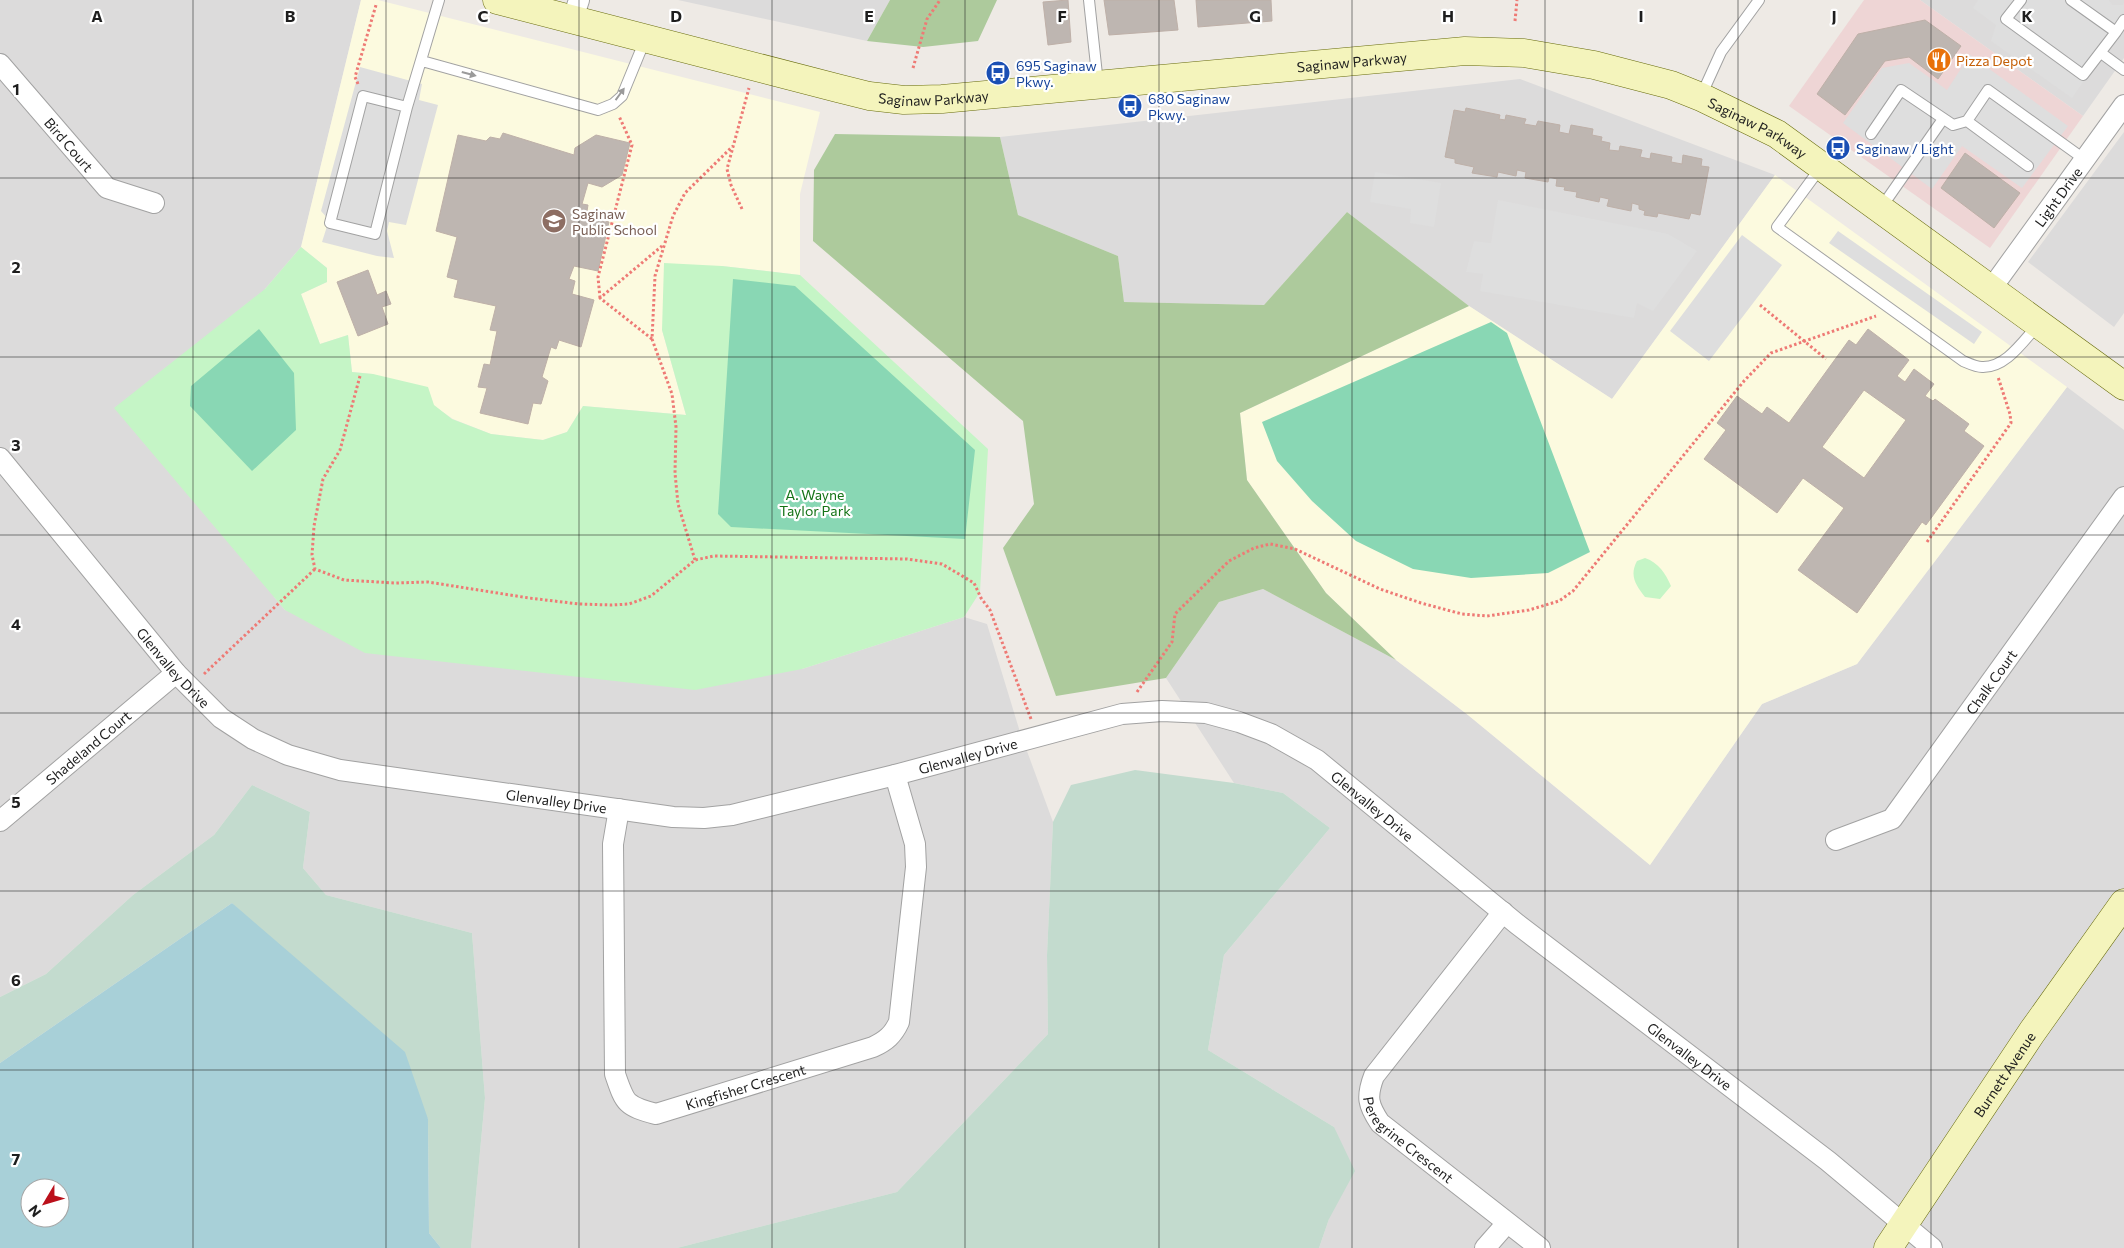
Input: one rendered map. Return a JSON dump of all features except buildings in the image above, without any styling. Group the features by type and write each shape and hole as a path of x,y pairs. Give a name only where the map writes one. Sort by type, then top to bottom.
{"street":[{"name":"Saginaw Parkway","path":"497,0 576,9 645,38 754,68 868,96 904,100 942,100 1465,51 1524,53 1594,64 1671,85 1701,97 1777,134 2124,386"},
{"name":"Bird Court","path":"0,64 107,188 154,203"},
{"name":"Light Drive","path":"1991,289 2124,105"},
{"name":"Glenvalley Drive","path":"0,458 176,673 221,718 253,738 288,756 340,770 673,817 704,818 732,815 895,775 1122,714 1162,711 1206,713 1239,722 1271,734 1317,760 1503,912 1828,1161 1932,1248"},
{"name":"Chalk Court","path":"1836,840 1892,819 2124,497"},
{"name":"Shadeland Court","path":"0,821 176,673"},
{"name":"Kingfisher Crescent","path":"619,809 613,844 614,1074 623,1097 629,1104 636,1109 656,1114 873,1047 886,1041 894,1033 899,1022 916,867 915,844 895,775"},
{"name":"Burnett Avenue","path":"1888,1248 2032,1032 2124,904"},
{"name":"Peregrine Crescent","path":"1503,912 1374,1076 1368,1090 1370,1108 1380,1123 1540,1248"},
{"path":"1485,1248 1507,1222"}],"lane":[{"path":"407,107 363,96 330,223 375,234 407,107 439,0"},
{"path":"1089,0 1098,85"},
{"path":"1701,97 1721,52 1759,0"},
{"path":"2021,0 2006,19 2083,75 2124,20"},
{"path":"2071,0 2116,32"},
{"path":"422,61 598,110 613,104 622,96 645,38"},
{"path":"2101,52 2124,70"},
{"path":"1871,134 1901,90 1953,125 1967,121 1988,90 2084,160"},
{"path":"1880,209 1944,119"},
{"path":"1967,121 2028,166"},
{"path":"1822,166 1777,227 1963,360 1980,367 1994,365 2003,360 2039,324"}],"path":[{"path":"913,68 928,19 940,0"},
{"path":"1515,21 1517,0"},
{"path":"363,96 355,76 376,5"},
{"path":"742,209 727,169 754,68"},
{"path":"613,104 632,145 598,278 600,298 652,339"},
{"path":"695,560 678,504 675,472 676,427 672,394 652,339 655,276 662,246 673,216 685,193 732,146"},
{"path":"600,298 662,246"},
{"path":"1760,305 1826,359"},
{"path":"1137,692 1172,642 1175,614 1229,562 1254,548 1270,544 1295,549 1380,588 1421,603 1462,614 1487,616 1529,610 1559,601 1573,591 1744,381 1771,353 1805,342 1891,308"},
{"path":"1927,542 2011,423 2010,414 1994,365"},
{"path":"316,569 312,555 314,526 323,478 340,450 360,376"},
{"path":"316,569 344,580 396,583 428,582 529,598 579,604 612,605 629,604 651,596 695,560 714,556 907,559 942,564 974,583 981,598 990,610 1032,722"},
{"path":"200,678 316,569"}],"shaded area":[{"path":"0,0 361,0 301,247 265,289 274,597 285,610 802,669 964,617 987,624 1020,732 1053,822 1047,955 1048,1034 897,1192 677,1248 471,1248 485,1098 472,933 326,895 303,868 310,812 252,785 214,835 133,895 46,974 0,997"},
{"name":"Saginaw Public School","path":"361,0 378,0 820,112 800,194 800,275 722,266 662,330 686,415 583,406 567,432 543,440 491,434 453,419 434,406 373,374 352,372 348,335 320,344 301,294 327,282 327,268 301,247"},
{"path":"678,0 890,0 867,41"},
{"path":"1864,0 1920,0 2083,116 1990,248 1789,106"},
{"path":"1920,0 2124,0 2124,58 2083,116"},
{"path":"1978,0 2109,0 2112,5 2123,5 2124,3 2124,22 2072,98 1991,41 1996,25 1973,8"},
{"path":"1970,55 2068,126 2022,188 1962,146 1932,189 1843,123 1882,68 1909,63 1947,90"},
{"path":"360,67 422,84 419,100 438,105 406,225 389,222 387,231 394,258 377,256 322,242 329,220 321,211"},
{"path":"1520,79 1775,175 1612,399 1469,306 1347,212 1264,305 1124,302 1118,256 1018,215 1000,137"},
{"path":"2124,132 2124,313 2114,327 2028,262"},
{"path":"1375,172 1441,183 1434,227 1410,223 1411,209 1370,202"},
{"path":"1775,175 2067,387 1857,664 1762,704 1650,865 1468,715 1396,660 1326,593 1247,480 1240,413 1469,306 1612,399"},
{"path":"1498,200 1668,234 1697,251 1653,311 1637,303 1634,318 1480,291 1483,274 1466,272 1474,241 1491,243"},
{"path":"1838,231 1982,332 1974,344 1829,243"},
{"path":"1742,235 1782,265 1709,361 1670,331"},
{"path":"2067,387 2124,430 2124,1248 1319,1248 1329,1219 1334,1127 1208,1050 1224,955 1330,828 1283,793 1234,783 1166,678 1219,602 1263,589 1396,660 1468,715 1650,865 1762,704 1857,664"}],"green space":[{"path":"890,0 997,0 978,41 923,47 867,41"},
{"path":"835,134 1000,137 1018,215 1118,256 1124,302 1264,305 1347,212 1469,306 1240,413 1247,480 1326,593 1396,660 1263,589 1219,602 1166,678 1056,696 1003,548 1034,504 1023,421 813,241 814,170"},
{"name":"A. Wayne Taylor Park","path":"301,247 327,268 327,282 301,294 320,344 348,335 352,372 373,374 428,387 434,405 452,419 491,434 543,440 567,432 583,406 686,415 662,330 664,263 722,266 800,275 988,449 980,592 964,617 802,669 695,690 365,653 285,610 114,408 265,289"},
{"path":"733,279 795,286 975,450 965,539 731,527 718,514"},
{"path":"1491,322 1507,333 1590,552 1548,573 1471,578 1413,569 1356,541 1312,501 1277,461 1262,422"},
{"path":"259,329 294,373 296,430 252,471 190,406 191,386"},
{"path":"1645,558 1661,569 1671,586 1660,599 1645,597 1635,580 1634,571 1637,561"},
{"path":"1135,770 1234,783 1283,793 1330,828 1224,955 1208,1050 1334,1127 1355,1171 1329,1219 1319,1248 677,1248 897,1192 1048,1034 1047,955 1053,822 1071,785"},
{"path":"252,785 310,812 303,868 326,895 472,933 485,1098 471,1248 441,1248 429,1233 428,1119 232,903 0,1063 0,997 46,974 133,895 214,835"}],"water":[{"path":"232,903 405,1052 428,1119 429,1233 441,1248 0,1248 0,1063"}],"place":[{"name":"Pizza Depot","path":"1939,60"},
{"name":"695 Saginaw Pkwy.","path":"998,73"},
{"name":"680 Saginaw Pkwy.","path":"1130,106"},
{"name":"Saginaw / Light","path":"1838,148"},
{"name":"Saginaw Public School","path":"554,221"}]}
